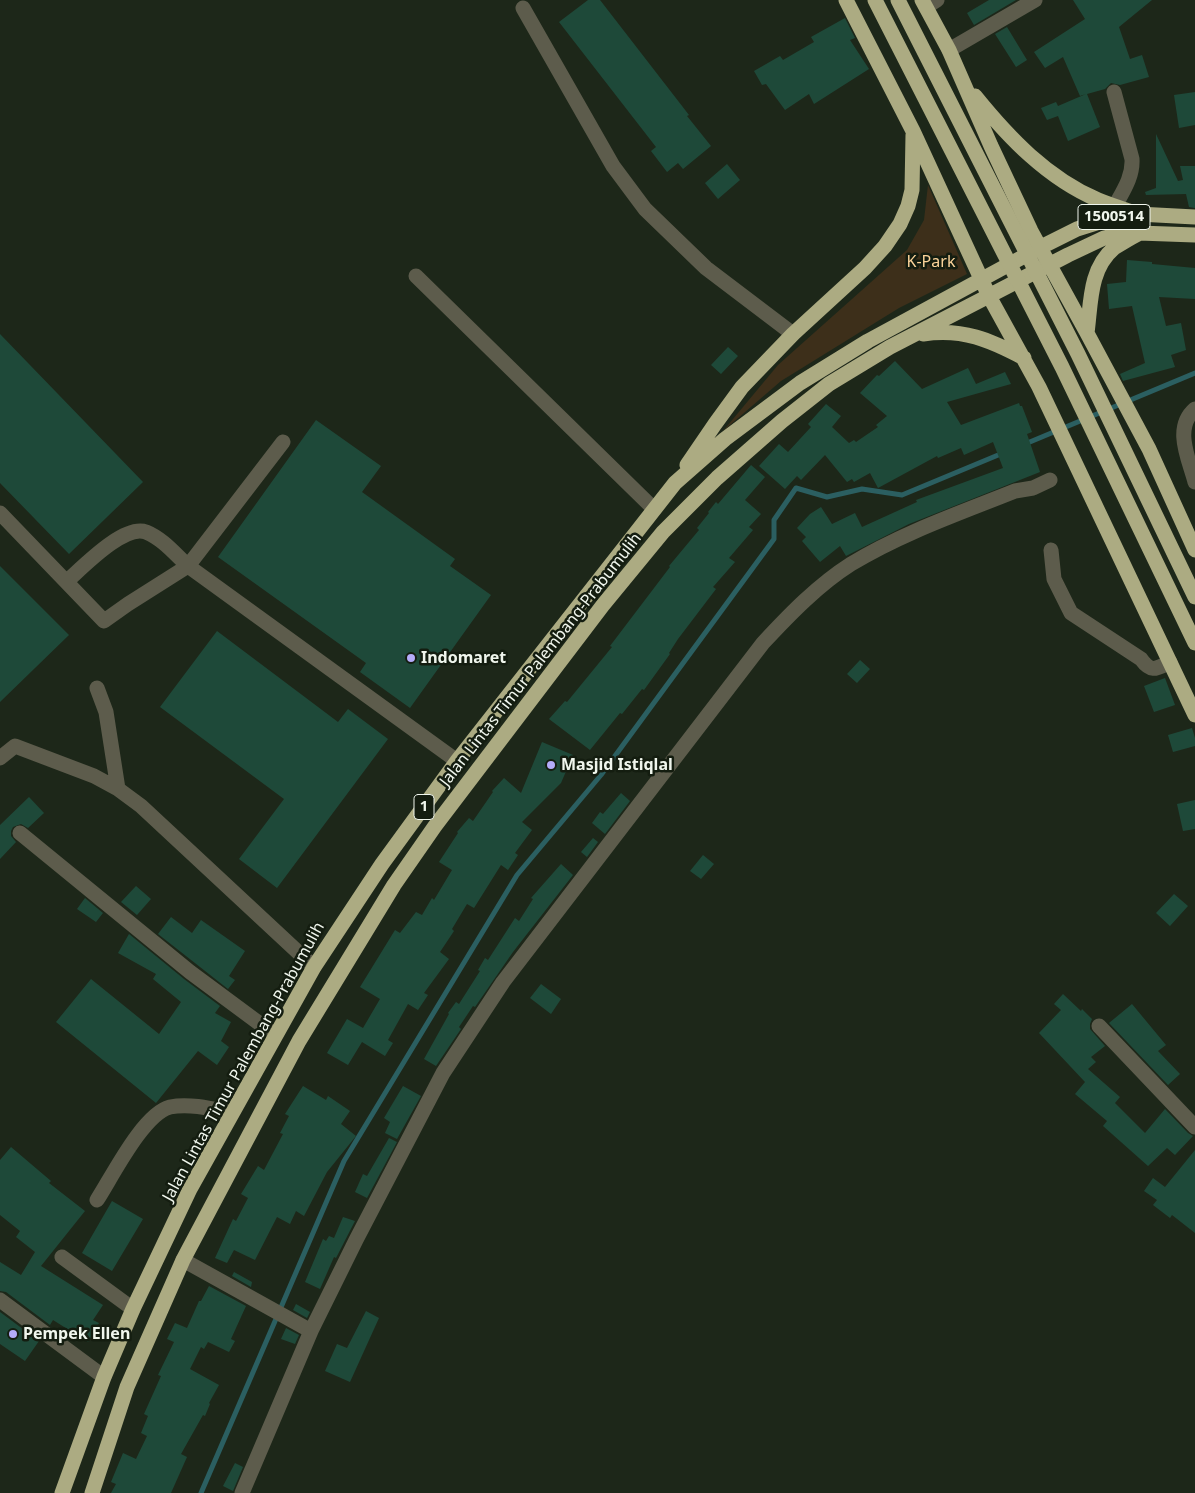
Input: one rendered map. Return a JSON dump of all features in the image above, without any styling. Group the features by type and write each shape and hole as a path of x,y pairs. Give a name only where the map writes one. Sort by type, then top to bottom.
{"highway":[{"path":"846,0 913,131 989,296 1039,387 1195,715"},
{"path":"875,0 1062,367 1195,643"},
{"path":"898,0 1078,354 1195,597"},
{"path":"928,2 991,146 1040,248 1088,333 1148,449 1195,550"},
{"path":"962,79 1009,136 1052,174 1098,199 1138,214"},
{"path":"675,483 742,387 793,334 865,268 885,246 900,224 908,206 912,190 913,131"},
{"name":"1500514","path":"1040,248 1078,229 1112,218 1138,214 1195,217"},
{"path":"1088,333 1091,294 1095,275 1103,260 1114,249 1139,233"},
{"name":"1500514","path":"1068,255 1104,238 1121,234 1195,235"},
{"name":"Jalan Lintas Timur Palembang-Prabumulih","path":"62,1493 104,1377 133,1309 190,1189 314,967 382,864 458,761 654,509 675,483 726,439 800,382 868,340 1040,248"},
{"name":"1","path":"1049,265 1068,255"},
{"name":"Jalan Lintas Timur Palembang-Prabumulih","path":"92,1493 127,1388 183,1260 299,1041 394,885 435,826 603,605 663,532 717,478 782,421 829,384 890,347 1049,265"},
{"path":"913,335 939,332 977,336 1024,358"},
{"path":"215,1143 237,1156"},
{"path":"115,1351 138,1361"}],"street":[{"path":"949,50 1035,0"},
{"path":"524,8 613,166 645,209 706,268 793,334"},
{"path":"1114,92 1133,168 1115,206"},
{"path":"416,276 654,509"},
{"path":"1195,409 1185,420 1183,430 1184,442 1195,482"},
{"path":"0,512 104,621 188,566 283,442"},
{"path":"242,1493 311,1331 443,1073 502,982 763,643 800,604 851,565 914,532 1015,491 1033,488 1050,480"},
{"path":"67,581 108,545 132,532 144,531 159,539 188,566 458,761"},
{"path":"1051,550 1054,579 1071,613 1140,659 1151,669 1156,669 1170,662"},
{"path":"97,688 106,712 118,789"},
{"path":"0,758 15,746 94,776 118,789 141,806 314,967"},
{"path":"20,833 190,972 275,1035"},
{"path":"1099,1026 1195,1127"},
{"path":"96,1200 143,1128 160,1112 170,1107 184,1106 232,1113"},
{"path":"62,1257 133,1309"},
{"path":"183,1260 311,1331"},
{"path":"0,1300 104,1377"}],"green space":[{"name":"K-Park","path":"928,185 967,274 899,308 781,381 723,431 778,365 907,250 924,220"}],"building":[{"path":"588,0 600,0 711,146 683,169 678,163 667,172 651,151 656,147 559,22"},
{"path":"989,0 1016,0 974,25 967,13"},
{"path":"1073,0 1152,0 1119,27 1130,59 1142,55 1149,77 1120,85 1111,83 1105,89 1087,94 1100,127 1068,141 1058,116 1047,120 1041,108 1056,102 1058,106 1086,94 1080,96 1063,57 1045,68 1034,52 1085,19"},
{"path":"845,18 855,38 850,40 869,69 814,104 809,94 785,110 766,84 762,85 754,71 780,56 783,60 814,42 811,37"},
{"path":"1007,27 1027,60 1016,67 995,34"},
{"path":"1195,92 1195,125 1179,128 1174,95"},
{"path":"1156,134 1178,181 1183,180 1180,166 1195,166 1195,208 1189,207 1186,194 1146,195 1145,192 1156,188"},
{"path":"727,164 740,180 718,199 705,183"},
{"path":"1127,260 1195,268 1195,299 1159,297 1166,326 1181,323 1186,350 1171,355 1175,367 1123,381 1120,374 1145,363 1132,306 1109,309 1107,284 1126,282"},
{"path":"0,334 143,482 69,554 0,483"},
{"path":"728,347 738,356 721,374 711,365"},
{"path":"895,361 922,389 968,368 976,384 1005,372 1011,384 947,402 961,425 1019,403 1022,406 1032,432 1027,434 1040,472 909,524 846,556 840,546 820,562 802,541 806,537 797,528 810,514 821,507 832,524 855,513 862,527 917,502 916,500 1003,468 993,442 964,455 961,448 938,458 937,456 878,488 870,473 854,482 852,479 847,482 825,455 801,480 797,476 785,489 759,466 779,444 788,452 811,427 808,424 826,404 841,416 832,427 849,443 854,440 856,442 878,427 876,425 887,416 860,393 877,375 879,376"},
{"path":"316,420 381,466 362,492 455,559 450,566 491,595 410,708 360,672 366,663 218,557"},
{"path":"751,465 765,477 745,500 761,514 749,527 753,530 729,558 735,562 713,587 716,589 678,639 670,654 644,690 642,689 622,714 620,713 590,750 549,719 565,701 567,702 612,647 610,646 669,566 699,530 697,528 708,512 716,502 718,504"},
{"path":"0,566 69,635 0,702"},
{"path":"217,631 338,722 348,709 388,739 277,888 239,859 284,799 160,707"},
{"path":"860,660 870,669 857,683 847,674"},
{"path":"1165,678 1175,705 1154,712 1144,686"},
{"path":"1192,728 1195,746 1173,752 1168,735"},
{"path":"542,742 573,755 561,783 522,822 532,830 515,853 518,855 508,870 501,865 474,908 467,904 452,929 454,931 440,952 449,959 424,993 428,995 418,1010 408,1004 388,1040 393,1043 385,1056 362,1042 348,1065 327,1053 347,1019 363,1028 380,999 360,987 395,930 400,933 416,912 422,915 432,898 434,900 452,870 439,862 457,832 469,818 473,821 492,791 504,778 521,793"},
{"path":"621,793 630,801 605,834 592,823 600,812 603,814"},
{"path":"29,797 44,813 28,828 21,824 13,827 11,836 16,842 0,859 0,825"},
{"path":"1195,800 1195,829 1183,831 1177,804"},
{"path":"593,838 598,842 587,857 581,852"},
{"path":"703,855 714,864 701,879 690,871"},
{"path":"561,864 573,875 513,952 475,1007 473,1006 459,1027 461,1029 436,1066 424,1059 448,1013 456,1002 459,1004 480,971 478,970 485,958 488,960 515,918 519,921 533,899 531,898"},
{"path":"136,886 151,899 137,915 121,902"},
{"path":"1174,894 1188,906 1170,926 1156,913"},
{"path":"85,898 103,913 96,922 77,909"},
{"path":"171,917 192,933 201,920 245,951 229,976 235,980 228,989 158,934"},
{"path":"129,934 220,1006 215,1013 231,1022 221,1041 229,1047 217,1065 198,1051 156,1103 56,1022 91,979 159,1034 181,1002 153,979 156,974 118,953"},
{"path":"541,984 561,999 551,1014 530,998"},
{"path":"1063,994 1092,1019 1090,1029 1105,1046 1091,1057 1096,1062 1088,1069 1120,1097 1115,1103 1145,1133 1165,1109 1193,1136 1175,1155 1167,1148 1148,1166 1103,1126 1107,1121 1075,1094 1085,1082 1039,1033 1061,1010 1054,1004"},
{"path":"1132,1004 1166,1045 1158,1051 1180,1074 1168,1085 1109,1023"},
{"path":"303,1086 326,1100 328,1096 350,1111 341,1124 356,1136 327,1172 304,1216 296,1211 290,1224 277,1217 255,1260 234,1250 227,1263 215,1258 233,1219 236,1221 248,1198 241,1194 258,1166 264,1170 283,1134 280,1133 289,1116 285,1114"},
{"path":"403,1086 421,1096 397,1139 385,1133 390,1122 384,1118"},
{"path":"389,1138 397,1142 367,1198 355,1192 363,1174 367,1176"},
{"path":"11,1147 51,1181 49,1183 85,1211 41,1266 103,1305 93,1320 99,1323 88,1342 53,1320 50,1325 6,1292 0,1291 0,1262 21,1275 35,1252 16,1237 20,1231 0,1215 0,1160"},
{"path":"1195,1150 1195,1233 1172,1215 1170,1218 1153,1205 1157,1200 1144,1191 1153,1178 1165,1187"},
{"path":"112,1201 143,1219 112,1271 82,1253"},
{"path":"343,1217 355,1221 336,1258 334,1257 320,1289 305,1282 323,1239 326,1241 329,1236 334,1238"},
{"path":"234,1272 252,1282 251,1287 232,1276"},
{"path":"209,1286 246,1306 231,1339 235,1341 229,1352 208,1342 204,1349 201,1347 190,1369 219,1385 209,1403 205,1416 203,1415 181,1454 187,1457 171,1493 111,1493 116,1484 111,1482 123,1453 136,1459 147,1436 141,1433 148,1416 144,1414 161,1376 158,1375 174,1342 167,1339 175,1323 187,1328 199,1301 201,1301"},
{"path":"296,1304 310,1312 307,1318 293,1310"},
{"path":"366,1311 379,1318 350,1382 325,1371 337,1344 347,1348"},
{"path":"0,1312 39,1341 25,1361 0,1344"},
{"path":"286,1328 299,1335 295,1344 281,1339"},
{"path":"235,1463 243,1467 233,1491 223,1486"}],"waterway":[{"path":"1025,444 1195,373"},
{"path":"201,1493 344,1161 517,875 601,775 774,539 774,520 796,488 827,497 862,489 902,495 1003,453"}],"place":[{"name":"Indomaret","path":"411,658"},
{"name":"Masjid Istiqlal","path":"551,765"},
{"name":"Pempek Ellen","path":"13,1334"}]}
